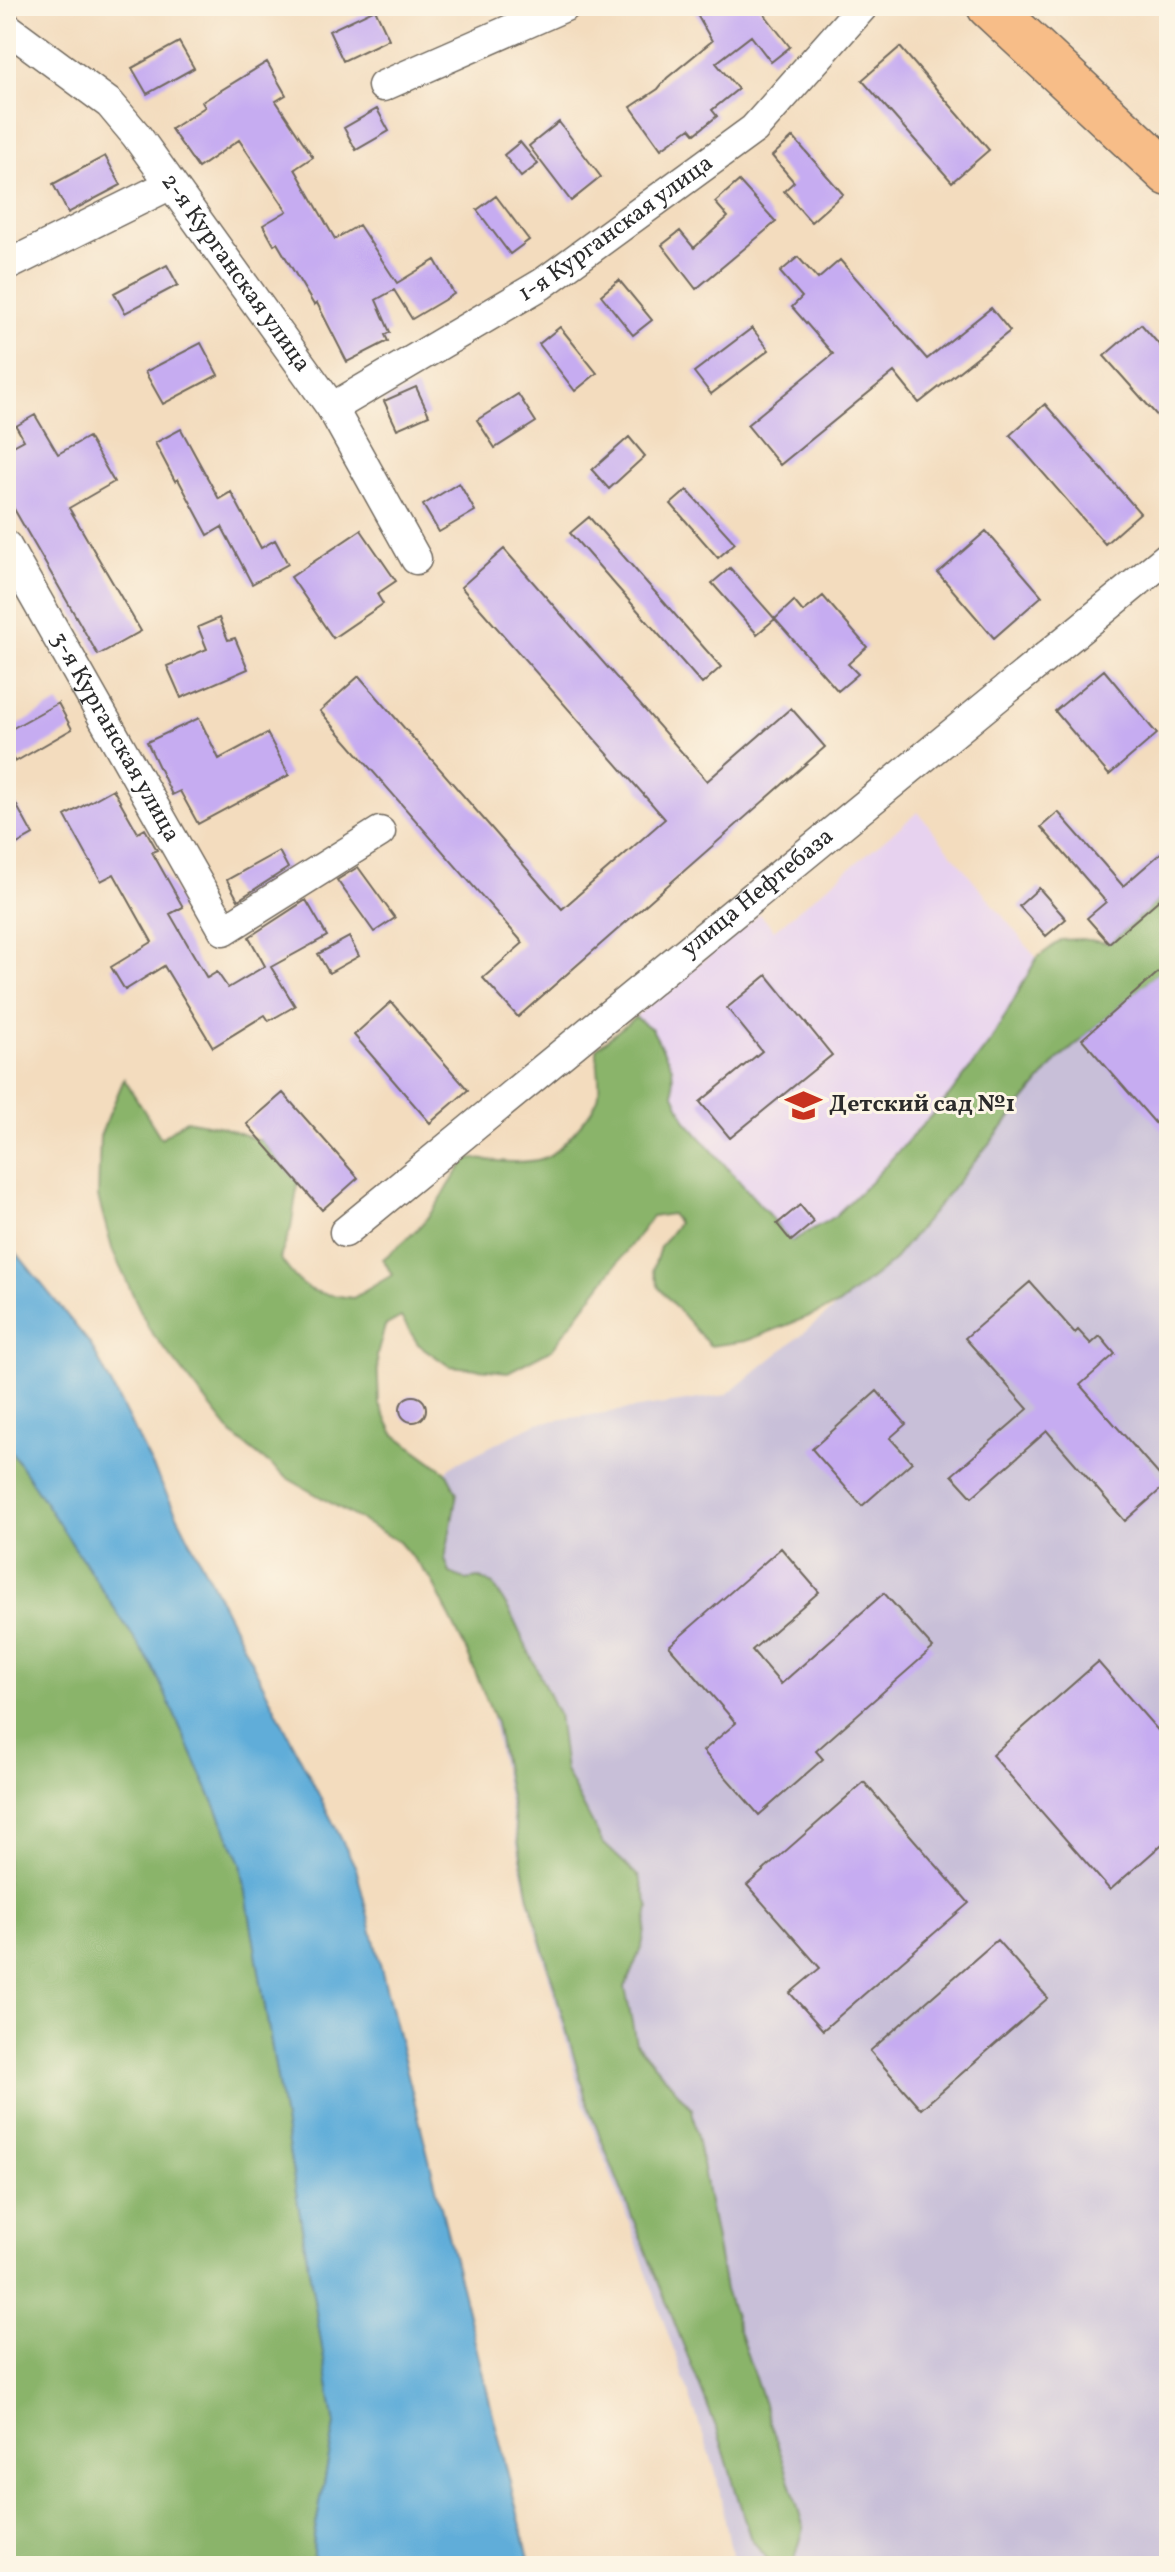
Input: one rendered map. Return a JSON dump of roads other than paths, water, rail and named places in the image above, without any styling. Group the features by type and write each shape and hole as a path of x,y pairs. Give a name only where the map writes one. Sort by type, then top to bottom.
{"main road":[{"path":"989,6 1169,174"}],"street":[{"path":"383,86 565,6"},
{"name":"1-я Курганская улица","path":"332,408 542,284 754,129 863,6"},
{"name":"2-я Курганская улица","path":"6,27 110,104 136,135 332,408 416,559"},
{"path":"6,266 169,185"},
{"name":"3-я Курганская улица","path":"6,546 224,930 380,832"},
{"name":"улица Нефтебаза","path":"345,1232 1169,556"}],"water":[{"path":"6,1240 91,1345 356,1868 531,2566 312,2566 314,2536 335,2425 241,1863 153,1667 6,1443"}],"place":[{"name":"Детский сад №1","path":"803,1105"}]}
